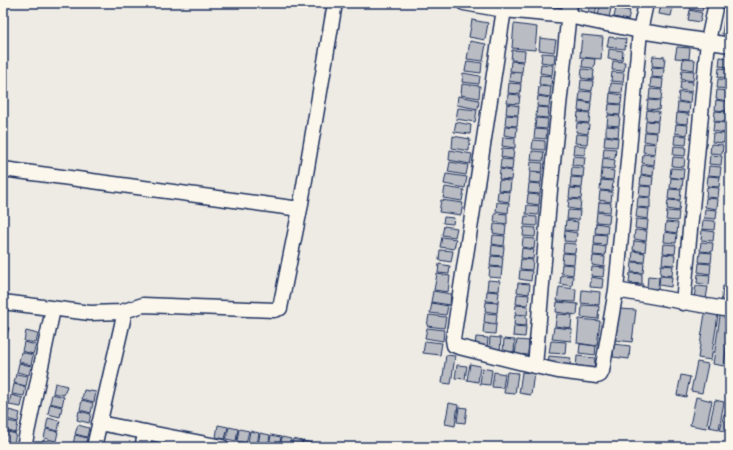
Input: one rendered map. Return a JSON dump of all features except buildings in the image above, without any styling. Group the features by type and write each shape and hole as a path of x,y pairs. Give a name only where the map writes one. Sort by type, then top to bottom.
{"street":[{"path":"3,302 90,313 121,312 143,305 266,310 280,308 300,208 335,3"},
{"path":"464,3 569,10 640,31 730,45"},
{"path":"505,6 453,339 454,345 458,348 558,371 597,376 600,375 616,290 640,31 646,3"},
{"path":"683,303 708,42 716,3"},
{"path":"535,366 569,10"},
{"path":"3,169 300,208"},
{"path":"616,290 683,303 730,310"},
{"path":"24,447 53,309"},
{"path":"94,447 124,315 121,312"},
{"path":"99,423 222,447"},
{"path":"142,447 146,432"}]}
